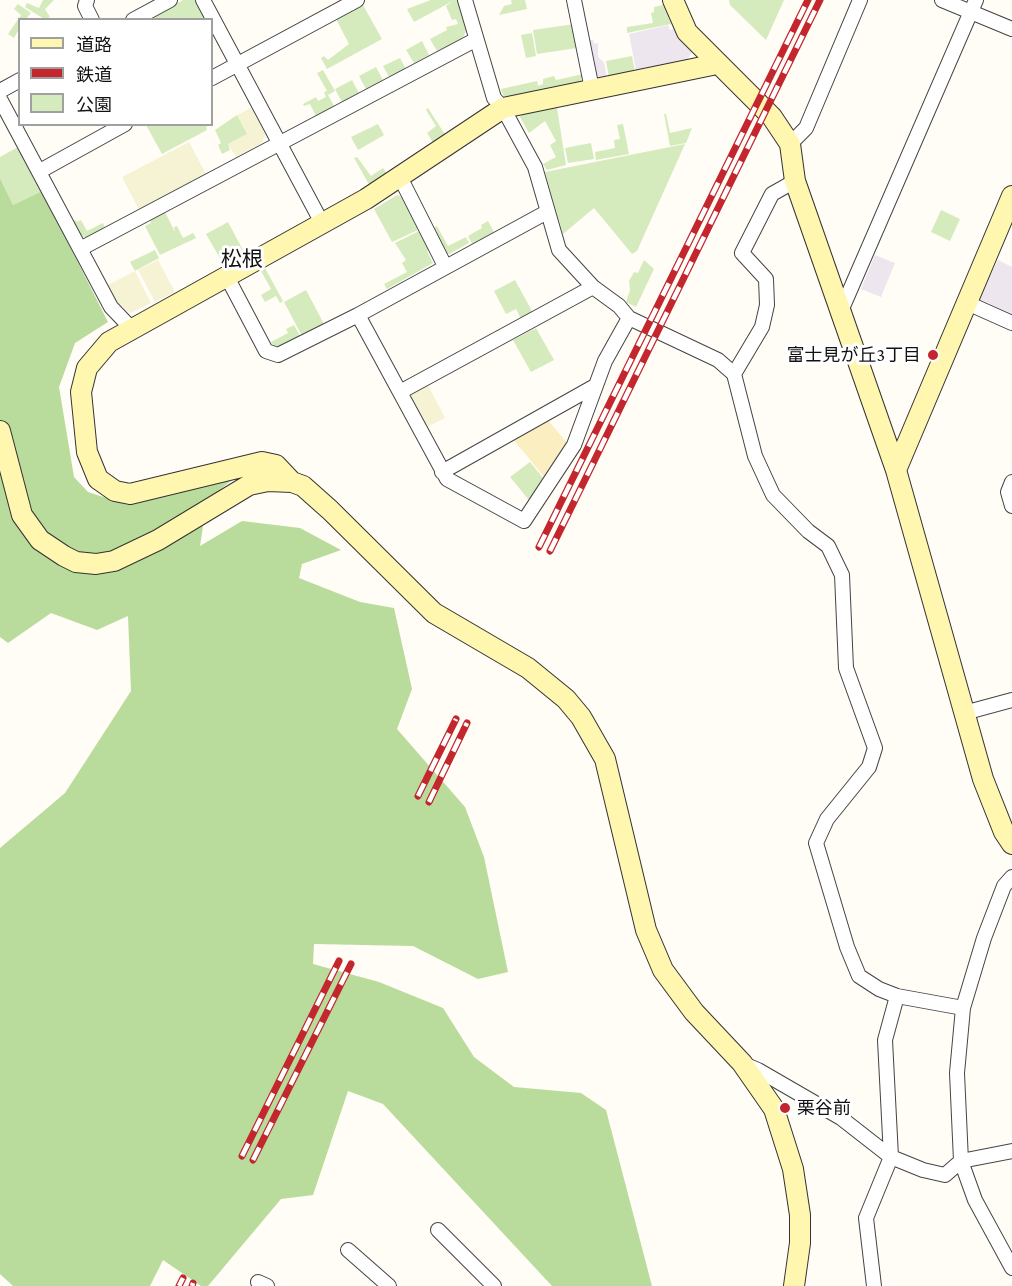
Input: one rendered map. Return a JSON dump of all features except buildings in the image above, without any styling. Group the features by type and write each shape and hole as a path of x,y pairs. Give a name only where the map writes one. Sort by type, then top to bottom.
{"street":[{"path":"87,0 85,6 91,18"},
{"path":"137,18 170,0"},
{"path":"203,0 239,63 322,223"},
{"path":"213,77 357,0"},
{"path":"465,0 494,98 503,108 535,167 561,254 593,287 619,306 629,318 718,360 734,374 755,456 773,495 808,531 828,546 842,575 846,668 875,748 869,767 827,819 816,843 847,947 859,976 879,989 897,996 963,1008"},
{"path":"574,0 592,89"},
{"path":"673,0 687,32 772,117 790,144 795,180 896,470 983,779 1004,832 1012,844"},
{"path":"790,144 806,128 860,0"},
{"path":"942,0 973,6 1012,29"},
{"path":"841,311 973,6"},
{"path":"80,249 475,40"},
{"path":"292,482 276,465 262,462 130,494 115,491 103,485 94,472 87,452 82,413 83,379 87,368 109,342 131,328 322,223 400,177 503,108 717,64"},
{"path":"0,91 18,81"},
{"path":"0,99 111,307 131,328"},
{"path":"40,171 121,126"},
{"path":"400,177 445,266"},
{"path":"734,374 762,327 767,305 766,279 742,253 772,194 795,180"},
{"path":"896,470 965,302 1012,196"},
{"path":"226,275 267,351 278,355 358,315 547,212"},
{"path":"400,392 593,287"},
{"path":"965,302 1012,323"},
{"path":"358,315 447,479 524,521 574,445 605,361 629,318"},
{"path":"442,472 595,386"},
{"path":"0,431 16,500 31,530 40,540 76,562 96,564 114,561 158,540 249,485 268,481 292,482 303,486 434,613 511,657 548,682 581,717 605,759 646,930 654,953 663,970 694,1012 742,1063 774,1109 793,1169 800,1215 800,1243 794,1286"},
{"path":"1012,482 1008,492 1012,506"},
{"path":"964,713 1012,700"},
{"path":"1012,877 1004,886 984,938 963,1008 957,1073 962,1161 975,1200 1012,1268"},
{"path":"874,1286 867,1218 891,1157 885,1041 897,996"},
{"path":"742,1063 759,1070 841,1118 891,1157 922,1170 945,1175 962,1161 1006,1152"},
{"path":"438,1230 494,1286"},
{"path":"348,1251 389,1286"}],"shaded area":[{"path":"668,25 670,30 674,29 692,52 687,60 636,70 629,34"},
{"path":"590,40 593,40 594,44 598,43 598,57 604,62 607,78 602,79 595,74"},
{"path":"251,108 265,134 262,143 236,157 228,144 247,134 237,115"},
{"path":"189,142 206,174 139,210 122,177"},
{"path":"875,255 895,263 881,297 861,289"},
{"path":"158,260 175,292 155,302 138,270"},
{"path":"998,260 1012,267 1012,314 979,299"},
{"path":"135,271 151,303 130,313 116,301 108,285"},
{"path":"427,383 445,418 425,428 409,398 411,391"}],"green space":[{"path":"43,0 54,0 45,9 50,17 47,18 42,18 25,7 27,3 39,8"},
{"path":"183,0 195,0 204,18 155,18 154,16"},
{"path":"431,0 457,0 467,28 463,38 437,51 430,39 447,30 446,27 458,24 456,19 452,20 446,6 453,1 414,22 407,9"},
{"path":"511,0 525,0 527,9 499,15 504,6 512,4"},
{"path":"729,0 784,0 766,40 730,5"},
{"path":"18,4 31,13 27,18 19,18 21,15 14,9"},
{"path":"363,5 382,39 327,69 321,58 324,56 328,60 349,44 336,19"},
{"path":"663,5 671,24 627,33 627,27 653,23 651,13 654,12 654,7"},
{"path":"18,19 18,31 14,38 8,34"},
{"path":"574,24 577,48 537,54 533,30"},
{"path":"532,33 536,56 526,58 521,35"},
{"path":"422,41 429,55 414,63 406,50"},
{"path":"632,56 635,72 609,77 606,61"},
{"path":"400,58 406,69 389,77 383,66"},
{"path":"376,67 383,80 366,89 359,76"},
{"path":"323,70 335,91 328,95 334,106 316,116 310,104 304,106 303,104 316,97 318,101 326,97 324,92 327,91 317,73"},
{"path":"583,74 580,83 509,98 503,95 501,89 537,81 538,86 543,84 543,79 554,76 556,80"},
{"path":"352,80 359,93 342,102 335,89"},
{"path":"428,108 446,136 434,144 427,133 436,126 426,110"},
{"path":"557,108 566,165 547,170 543,164 556,157 550,145 556,141 545,121 529,133 520,117 522,114"},
{"path":"664,114 666,114 670,133 692,128 686,143 670,146"},
{"path":"237,115 247,134 228,144 230,150 222,154 218,145 221,143 215,130"},
{"path":"378,124 384,135 358,150 351,137"},
{"path":"623,124 629,154 596,160 595,152 615,148 614,140 620,139 617,125"},
{"path":"147,126 208,126 207,130 162,154"},
{"path":"591,143 594,159 568,163 565,148"},
{"path":"685,144 637,251 632,254 594,208 563,234 545,172"},
{"path":"18,147 42,191 13,205 0,178 0,157"},
{"path":"357,157 371,176 383,168 387,174 370,186 354,158"},
{"path":"0,178 13,205 42,191 108,322 75,343 59,387 74,477 88,492 128,505 242,472 207,500 200,546 242,521 300,528 341,550 302,564 299,578 360,602 394,608 412,689 397,729 465,807 484,857 508,972 478,979 413,946 314,944 313,964 379,982 443,1008 474,1057 514,1087 581,1093 606,1110 652,1286 552,1286 383,1104 348,1091 313,1195 281,1199 208,1286 201,1286 163,1260 150,1286 13,1286 0,1274 0,848 65,793 131,691 128,616 97,630 51,613 8,643 0,637"},
{"path":"397,195 403,197 420,229 392,242 374,209"},
{"path":"941,210 960,219 950,241 931,232"},
{"path":"165,212 175,232 174,227 177,226 183,238 193,233 196,238 160,255 145,226 151,223 150,220"},
{"path":"81,220 87,231 103,223 105,228 86,238 81,235 73,221 77,222"},
{"path":"488,221 494,232 472,244 468,236 482,228 481,225"},
{"path":"228,222 245,254 224,265 206,234"},
{"path":"437,226 448,246 466,237 469,243 449,254 445,252 433,228"},
{"path":"421,230 431,249 427,251 433,263 387,289 384,284 407,272 402,263 406,260 395,243"},
{"path":"155,250 159,258 135,271 130,262"},
{"path":"644,260 654,269 636,307 626,302 630,290 629,281 634,272 638,273"},
{"path":"265,268 283,301 280,303 276,296 265,302 261,295 271,289 261,271"},
{"path":"515,280 533,313 521,319 516,309 506,314 494,291"},
{"path":"306,290 324,324 302,336 284,302"},
{"path":"294,325 300,336 280,347 274,346 271,342 288,333 286,329"},
{"path":"536,328 554,360 531,372 513,340"},
{"path":"530,462 543,478 529,500 510,477"}],"sand":[{"path":"548,420 567,443 544,477 513,439"}],"railway":[{"path":"539,547 808,0"},
{"path":"550,551 820,0"},
{"path":"418,796 456,719"},
{"path":"429,802 467,723"},
{"path":"242,1156 339,961"},
{"path":"253,1160 351,964"},
{"path":"179,1286 183,1278"}],"place":[{"name":"富士見が丘3丁目","path":"933,355"},
{"name":"栗谷前","path":"785,1108"}],"district":[{"name":"松根","path":"242,260"}]}
